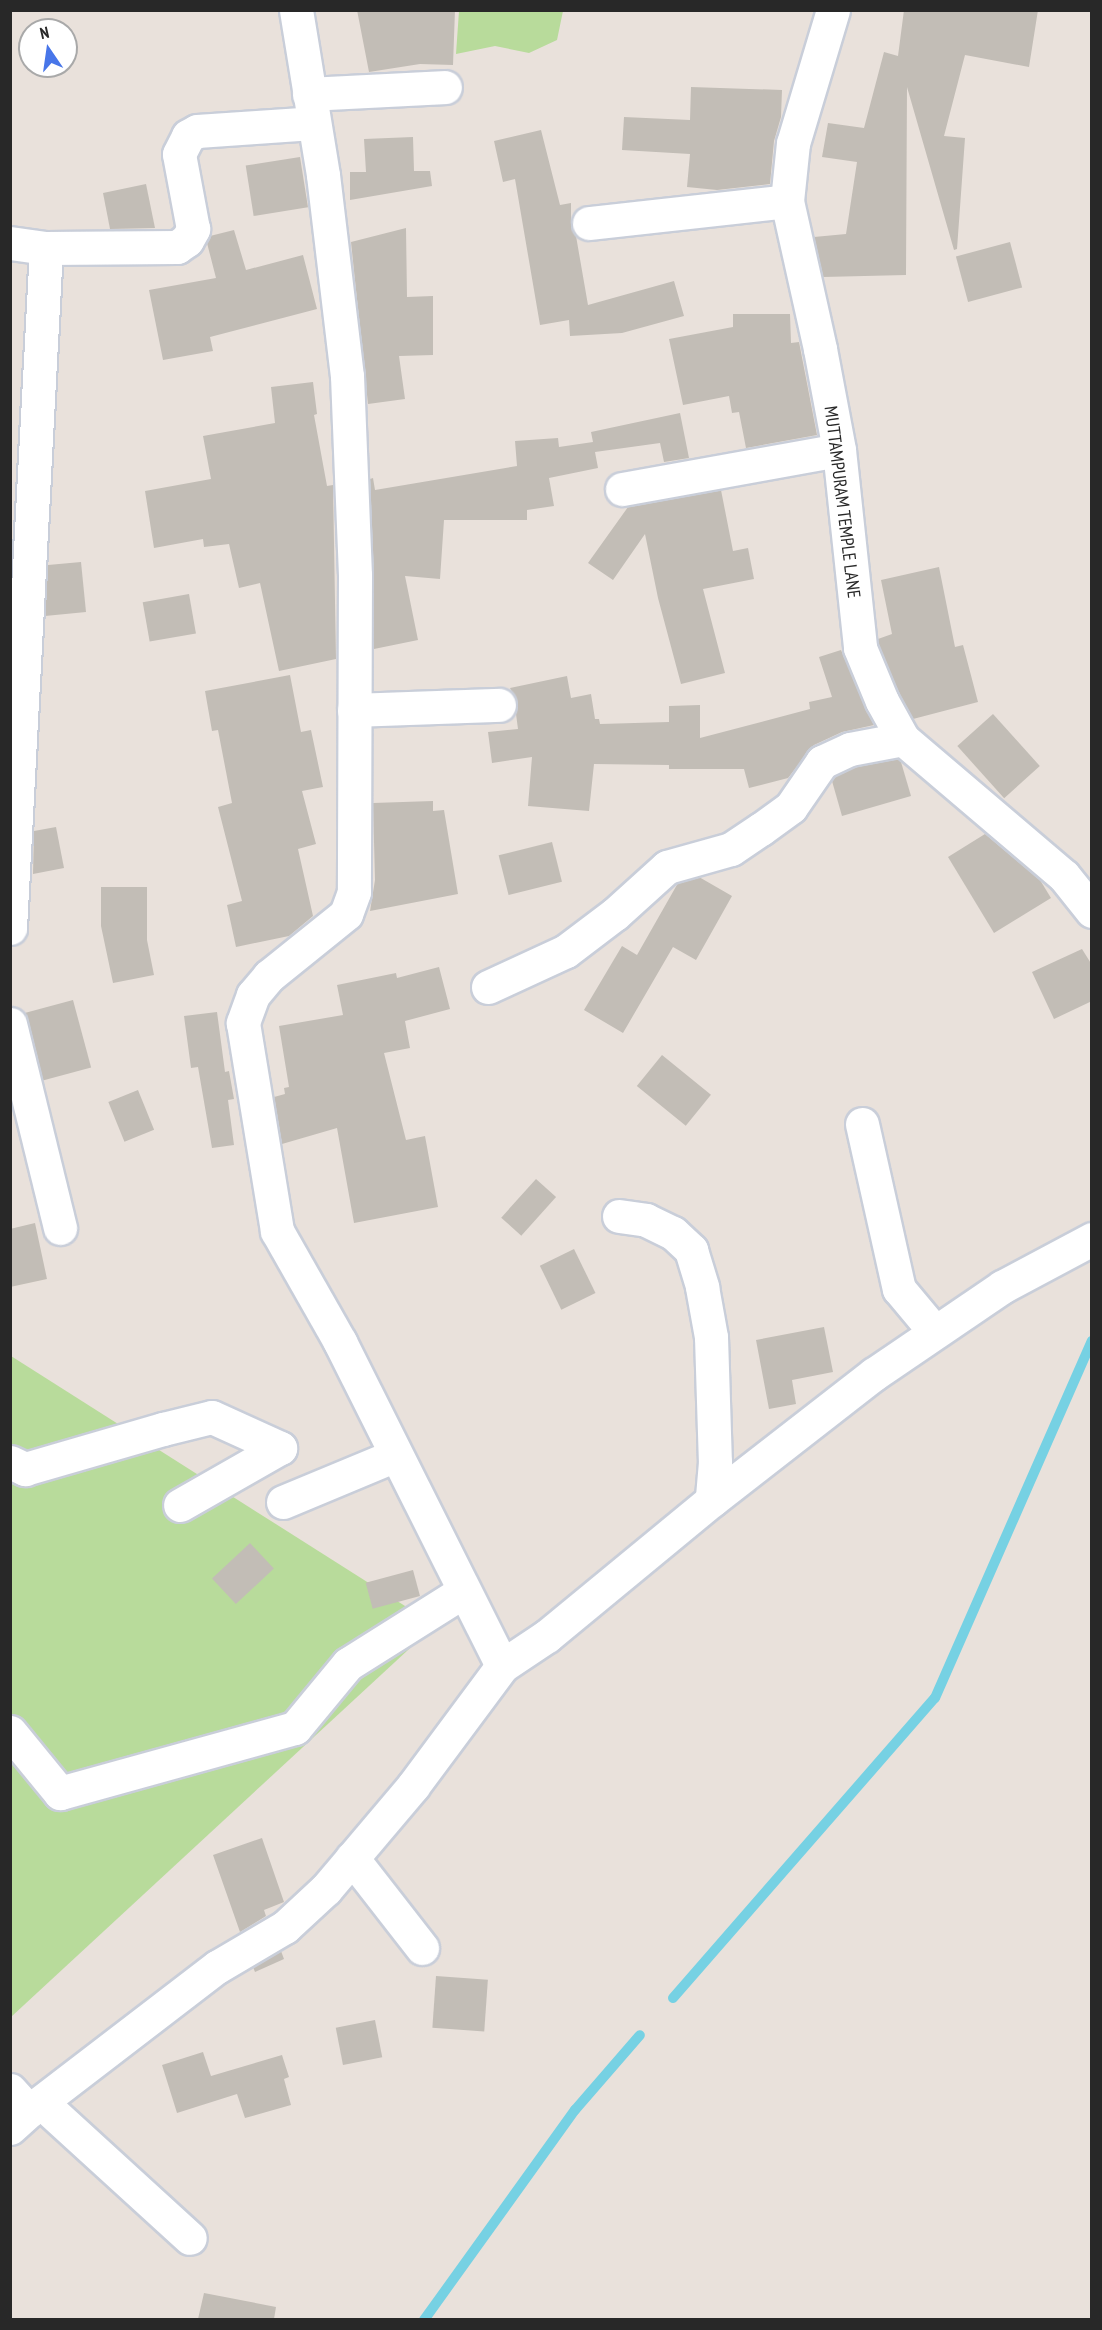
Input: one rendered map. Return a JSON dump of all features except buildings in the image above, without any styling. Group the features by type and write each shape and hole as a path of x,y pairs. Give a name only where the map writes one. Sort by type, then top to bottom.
{"street":[{"path":"296,10 322,175 347,376 355,575 354,892 345,914 269,976 253,995 243,1023 277,1231 340,1342 502,1666"},
{"name":"MUTTAMPURAM TEMPLE LANE","path":"833,10 793,143 786,201 820,349 839,450 860,648 882,701 903,739 1064,876 1092,911"},
{"path":"10,243 46,248 177,247 187,240 192,229 178,154 188,136 197,130 311,108 446,87"},
{"path":"590,223 786,201"},
{"path":"10,928 46,248"},
{"path":"622,489 839,450"},
{"path":"354,710 499,705"},
{"path":"488,987 566,951 615,914 667,867 731,849 761,829 791,807 822,762 850,749 903,739"},
{"path":"10,1024 60,1228"},
{"path":"862,1124 899,1289 935,1332"},
{"path":"619,1216 646,1220 664,1228 673,1233 691,1250 702,1287 711,1337 715,1462 712,1500"},
{"path":"190,2238 23,2108 217,1967 285,1927 326,1889 412,1786 502,1666 547,1636 814,1419 1002,1287 1092,1239"},
{"path":"10,1462 25,1469 162,1429 212,1417 280,1448 180,1505"},
{"path":"283,1502 396,1455"},
{"path":"10,1732 60,1793 295,1728 348,1664 464,1592"},
{"path":"352,1858 422,1947"}],"green space":[{"path":"459,10 563,11 557,40 529,53 495,46 456,54"},
{"path":"11,1356 435,1625 11,2017"}],"waterway":[{"path":"673,1998 935,1698 1092,1341"},
{"path":"424,2320 575,2110 640,2035"}]}
